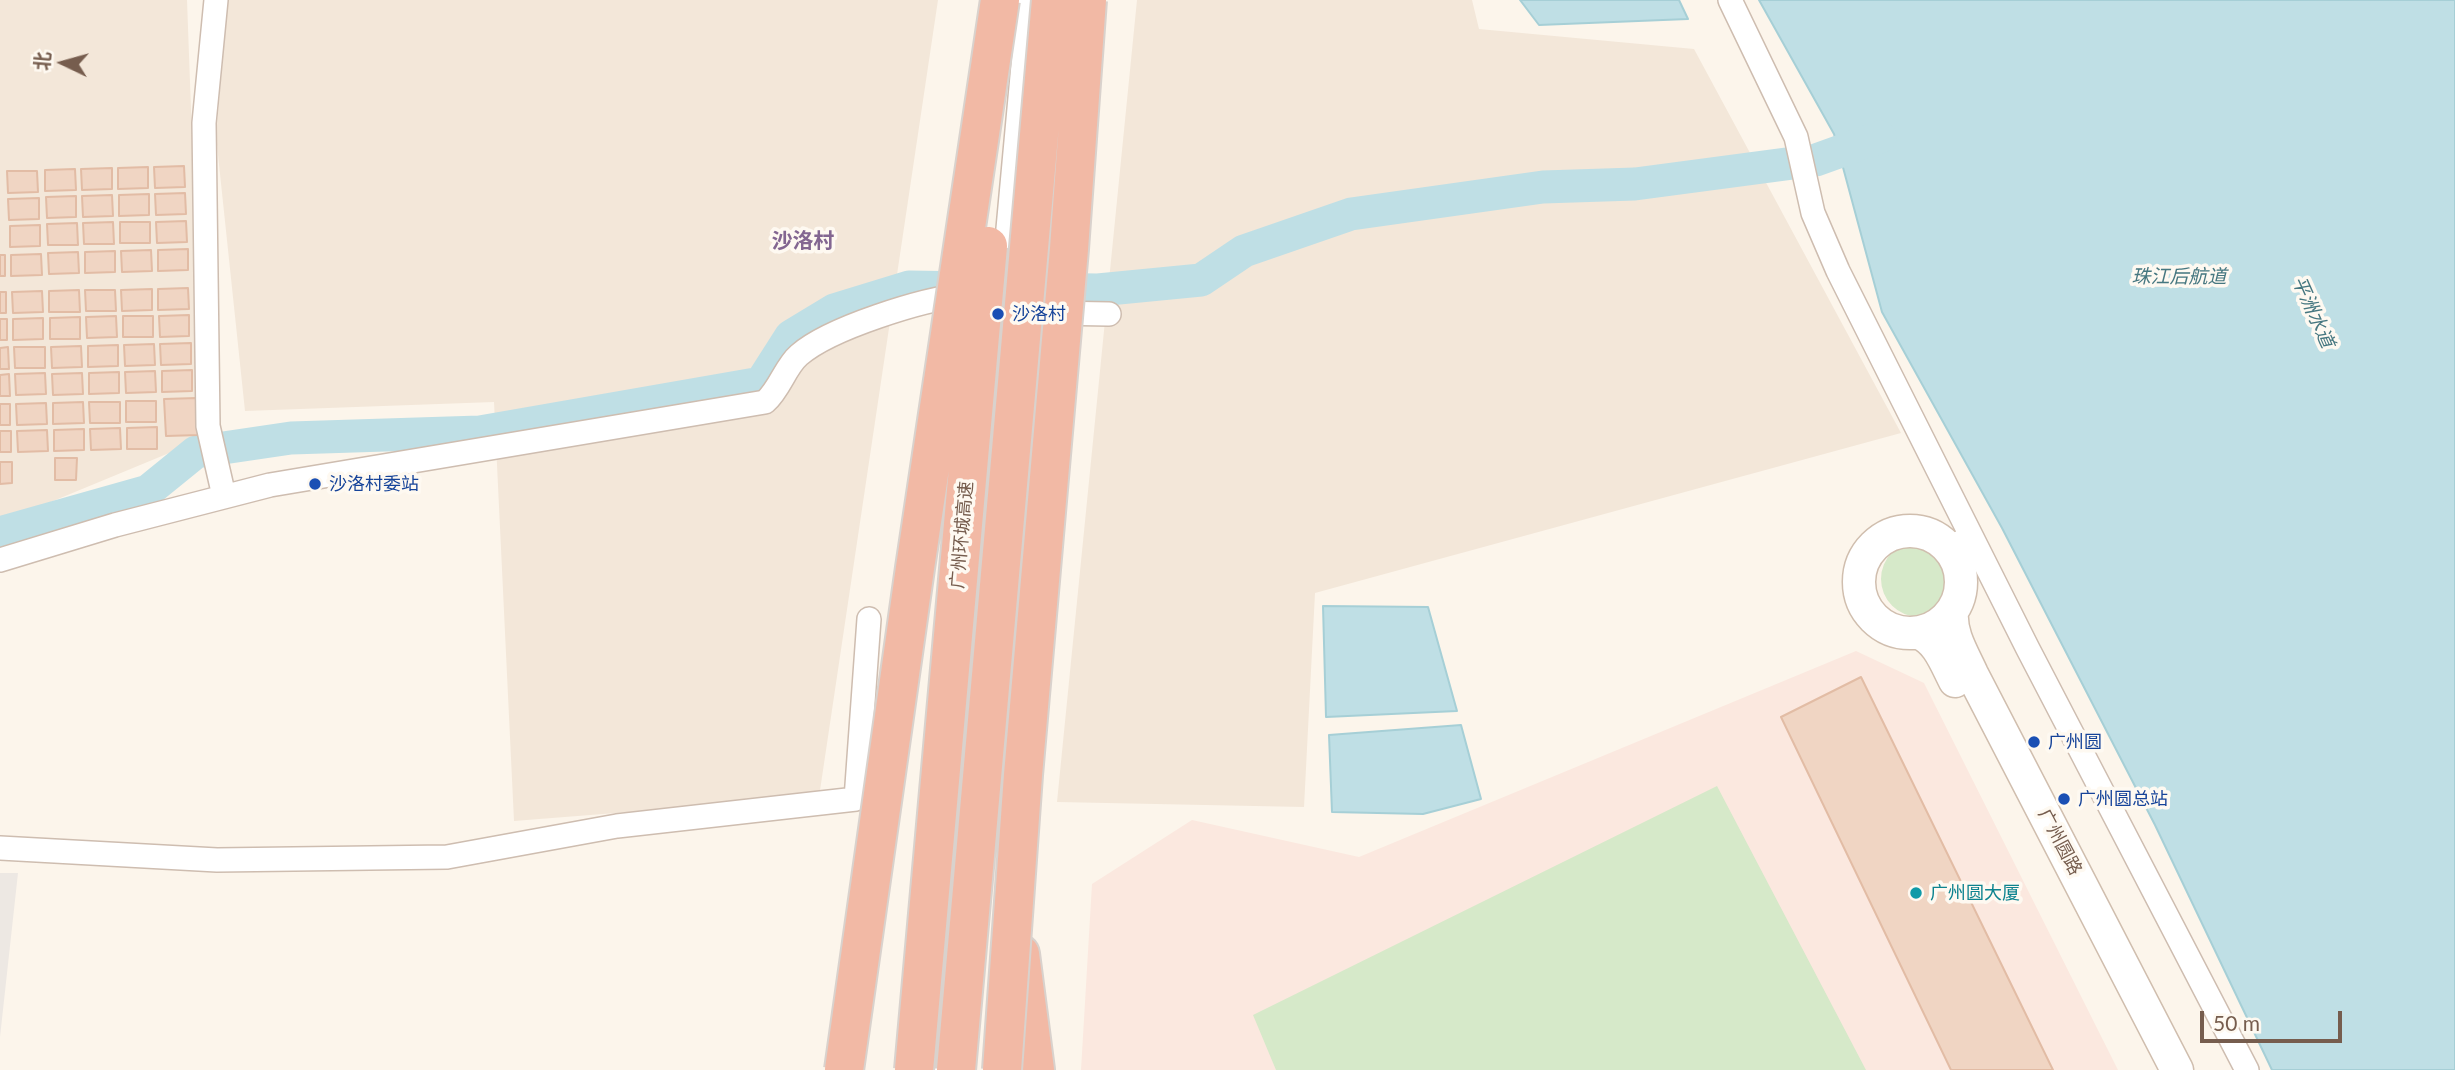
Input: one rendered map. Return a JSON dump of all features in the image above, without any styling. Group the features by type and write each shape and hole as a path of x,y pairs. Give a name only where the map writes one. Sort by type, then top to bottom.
{"highway":[{"path":"844,1070 915,568 1000,0"},
{"name":"广州环城高速","path":"914,1070 1010,0"},
{"path":"956,1070 1051,0"},
{"path":"1002,1070 1023,775 1069,249 1087,0"},
{"path":"1023,775 1018,919 1023,985 1035,1070"},
{"path":"838,1070 886,782"}],"street":[{"path":"216,0 204,123 208,426 224,496"},
{"path":"937,1070 950,881 1029,0"},
{"path":"1730,0 1796,137 1813,213 1959,542 2247,1070"},
{"path":"0,560 224,496 328,473 451,456 765,402 775,393 796,357 812,345 841,331 935,299 967,295 1001,297 1053,313 1109,314"},
{"path":"1902,531 1919,531 1959,542 1959,596 1952,612 1941,624 1909,635 1892,631 1877,623 1866,610 1859,594 1858,577 1863,561 1872,547 1886,536 1902,531"},
{"name":"广州圆路","path":"1952,612 1955,637 1972,674 2177,1070"},
{"path":"0,848 217,860 447,858 617,826 856,799 869,620"},
{"name":"广州圆路","path":"1919,633 1927,636 1942,656 2154,1070"}],"shaded area":[{"path":"0,0 187,0 203,439 0,523"},
{"path":"228,0 938,0 819,797 514,821 494,402 245,411 216,136"},
{"path":"1137,0 1472,0 1479,29 1694,49 1901,433 1315,593 1304,807 1057,802"},
{"path":"1856,651 1924,683 2118,1070 1081,1070 1092,884 1192,820 1359,857"},
{"path":"0,873 18,873 0,1037"}],"green space":[{"path":"1919,541 1934,544 1946,552 1954,564 1957,579 1954,594 1946,606 1934,614 1919,617 1904,614 1892,606 1884,594 1881,579 1884,564 1892,552 1904,544"},
{"path":"1717,786 1866,1070 1276,1070 1253,1015"}],"water":[{"path":"1520,0 1679,0 1688,19 1539,25"},
{"name":"珠江后航道","path":"1759,0 2455,0 2455,1070 2272,1070 2155,825 2002,528 1882,312 1834,134"},
{"path":"1323,606 1428,607 1457,711 1326,717"},
{"path":"1461,725 1481,799 1423,814 1332,812 1329,735"}],"building":[{"path":"184,166 185,187 155,188 154,167"},
{"path":"148,167 148,188 118,189 118,168"},
{"path":"112,168 112,189 82,190 81,169"},
{"path":"75,169 76,190 45,191 45,170"},
{"path":"7,171 37,171 38,192 8,193"},
{"path":"185,193 186,214 156,215 155,194"},
{"path":"149,194 149,215 119,216 119,195"},
{"path":"112,195 113,216 83,217 82,196"},
{"path":"76,196 76,217 47,218 46,197"},
{"path":"39,198 39,219 9,220 8,199"},
{"path":"186,221 187,242 157,243 156,222"},
{"path":"113,222 114,244 84,244 83,223"},
{"path":"120,222 150,222 150,243 120,243"},
{"path":"77,223 78,245 48,245 47,224"},
{"path":"40,225 40,246 10,247 10,226"},
{"path":"188,249 188,270 158,271 158,250"},
{"path":"151,250 152,271 122,272 121,251"},
{"path":"115,251 115,272 85,273 85,252"},
{"path":"78,252 79,273 49,274 48,253"},
{"path":"41,254 42,275 11,276 11,255"},
{"path":"0,255 5,255 5,276 0,276"},
{"path":"188,288 189,309 158,310 158,289"},
{"path":"152,289 152,310 122,311 121,290"},
{"path":"79,290 80,312 49,312 49,291"},
{"path":"85,290 115,290 116,311 86,311"},
{"path":"42,291 43,312 13,313 12,292"},
{"path":"0,292 6,292 6,313 0,313"},
{"path":"189,315 189,336 160,337 159,316"},
{"path":"116,316 117,337 87,338 86,317"},
{"path":"123,316 153,316 153,337 123,337"},
{"path":"80,317 80,339 50,339 50,318"},
{"path":"43,318 43,339 13,340 13,319"},
{"path":"0,319 7,319 7,340 0,340"},
{"path":"191,343 191,364 161,365 160,344"},
{"path":"154,344 155,365 125,366 124,345"},
{"path":"118,345 118,366 88,367 88,346"},
{"path":"81,346 82,367 52,368 51,347"},
{"path":"8,347 9,369 0,369 0,348"},
{"path":"14,347 45,347 45,368 15,368"},
{"path":"192,370 192,391 162,392 162,371"},
{"path":"155,371 156,392 126,393 125,372"},
{"path":"119,372 119,393 89,394 89,373"},
{"path":"45,373 46,394 16,395 15,374"},
{"path":"82,373 83,394 53,395 52,374"},
{"path":"9,374 10,396 0,396 0,375"},
{"path":"197,398 199,435 166,436 164,399"},
{"path":"126,401 156,401 156,422 126,422"},
{"path":"83,402 84,423 53,424 53,403"},
{"path":"89,402 120,402 120,423 90,423"},
{"path":"46,403 47,424 17,425 16,404"},
{"path":"0,404 10,404 10,425 0,425"},
{"path":"157,427 157,449 127,449 127,428"},
{"path":"120,428 121,449 91,450 90,429"},
{"path":"84,429 84,450 54,451 54,430"},
{"path":"47,430 48,451 18,452 17,431"},
{"path":"0,431 11,431 11,452 0,452"},
{"path":"55,458 77,458 76,480 55,480"},
{"path":"0,462 12,462 12,483 0,484"},
{"name":"广州圆大厦","path":"1861,677 2053,1070 1951,1070 1781,717"}],"waterway":[{"path":"0,533 148,491 196,452 291,438 480,432 761,383 791,336 834,310 909,287 1098,290 1201,280 1244,251 1351,214 1543,187 1635,184 1816,160 1880,137"}],"place":[{"name":"沙洛村","path":"998,314"},
{"name":"沙洛村委站","path":"315,484"},
{"name":"广州圆","path":"2034,742"},
{"name":"广州圆总站","path":"2064,799"},
{"name":"广州圆大厦","path":"1916,893"}],"district":[{"name":"沙洛村","path":"803,241"}],"water label":[{"name":"平洲水道","path":"2313,312"}]}
